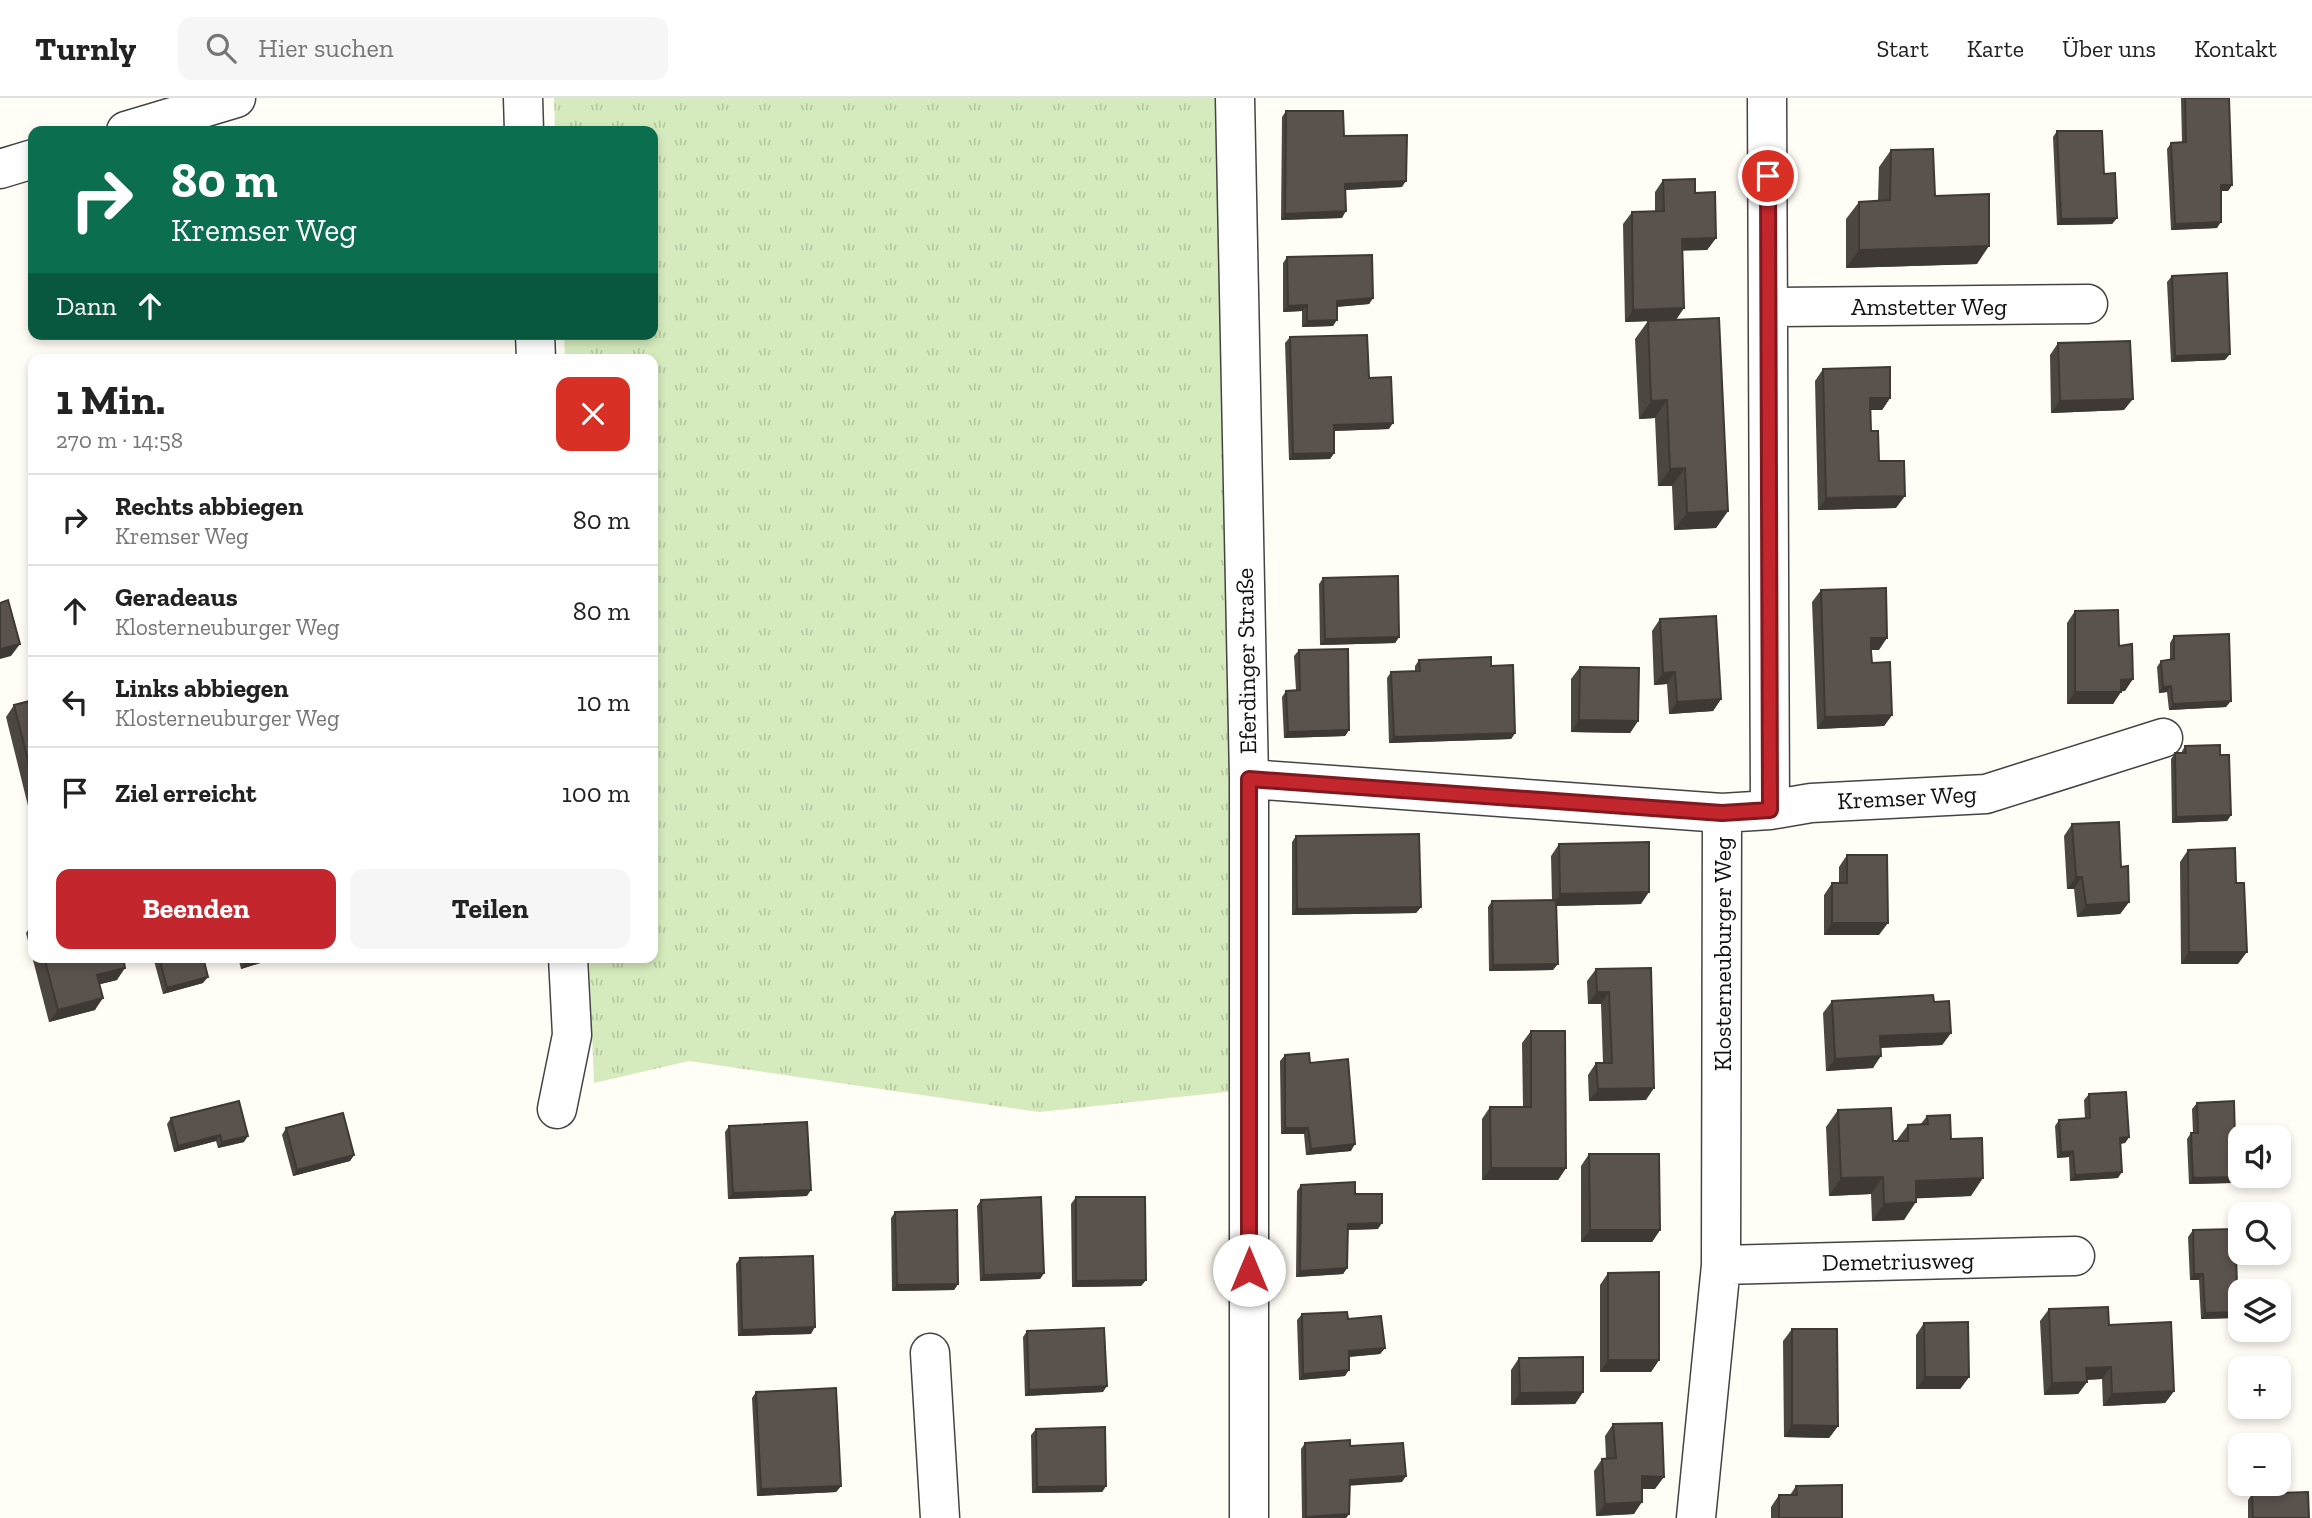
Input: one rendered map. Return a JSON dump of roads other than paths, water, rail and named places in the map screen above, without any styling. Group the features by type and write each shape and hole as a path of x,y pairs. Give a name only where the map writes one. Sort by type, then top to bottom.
{"street":[{"path":"143,126 236,98"},
{"path":"523,98 524,126"},
{"name":"Eferdinger Straße","path":"1236,98 1249,779 1249,1518"},
{"path":"1767,98 1770,810"},
{"path":"0,169 28,161"},
{"name":"Amstetter Weg","path":"1769,307 2088,304"},
{"name":"Kremser Weg","path":"1770,810 1811,803 1986,794 2163,738"},
{"path":"1249,779 1722,813"},
{"name":"Klosterneuburger Weg","path":"1696,1518 1721,1265 1722,813 1770,810"},
{"path":"557,1109 572,1035 568,963"},
{"name":"Demetriusweg","path":"1721,1265 2075,1256"},
{"path":"930,1353 940,1518"}]}
